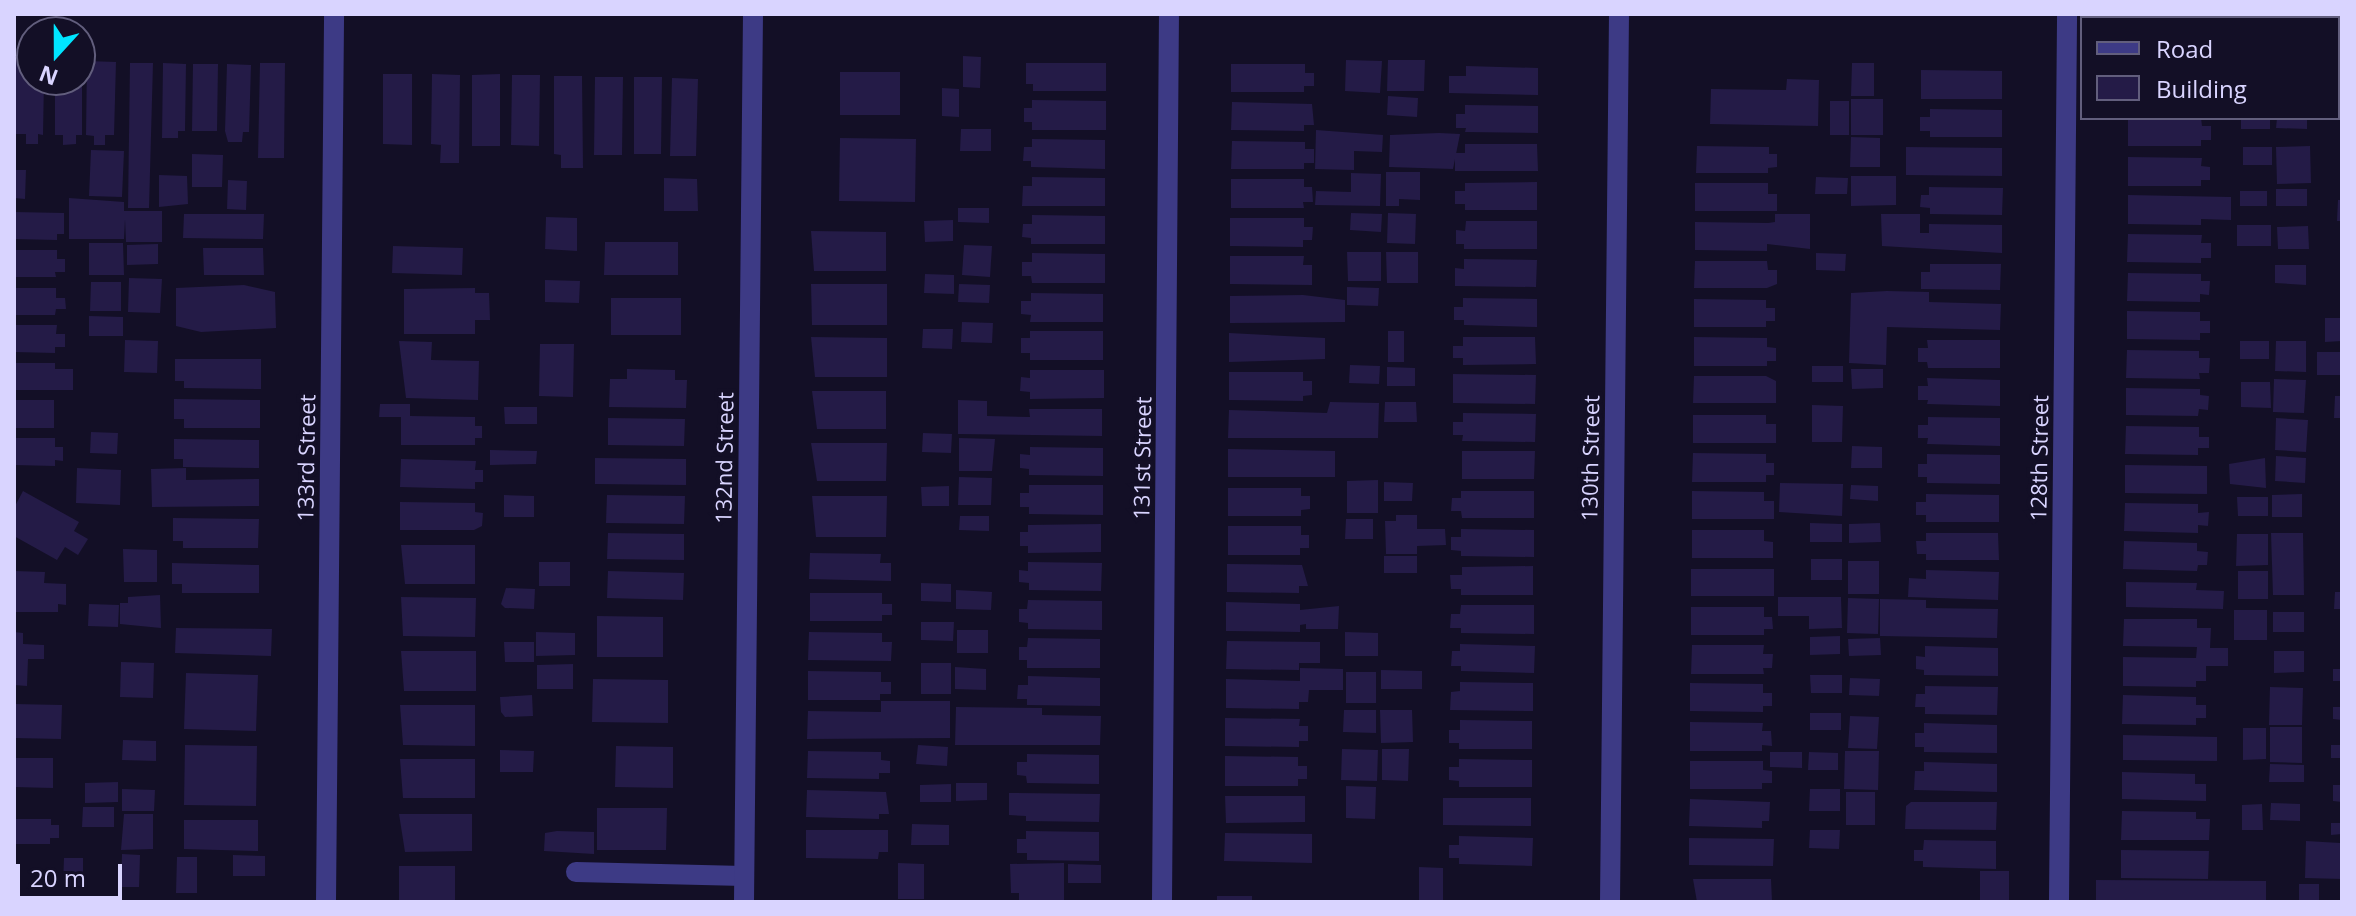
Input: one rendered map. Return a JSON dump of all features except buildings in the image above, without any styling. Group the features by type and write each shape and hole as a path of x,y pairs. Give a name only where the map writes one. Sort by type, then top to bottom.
{"street":[{"name":"133rd Street","path":"326,902 334,14"},
{"name":"132nd Street","path":"744,902 753,14"},
{"name":"131st Street","path":"1162,902 1169,14"},
{"name":"130th Street","path":"1610,902 1619,14"},
{"name":"128th Street","path":"2059,902 2067,14"},
{"path":"576,872 744,876"}]}
